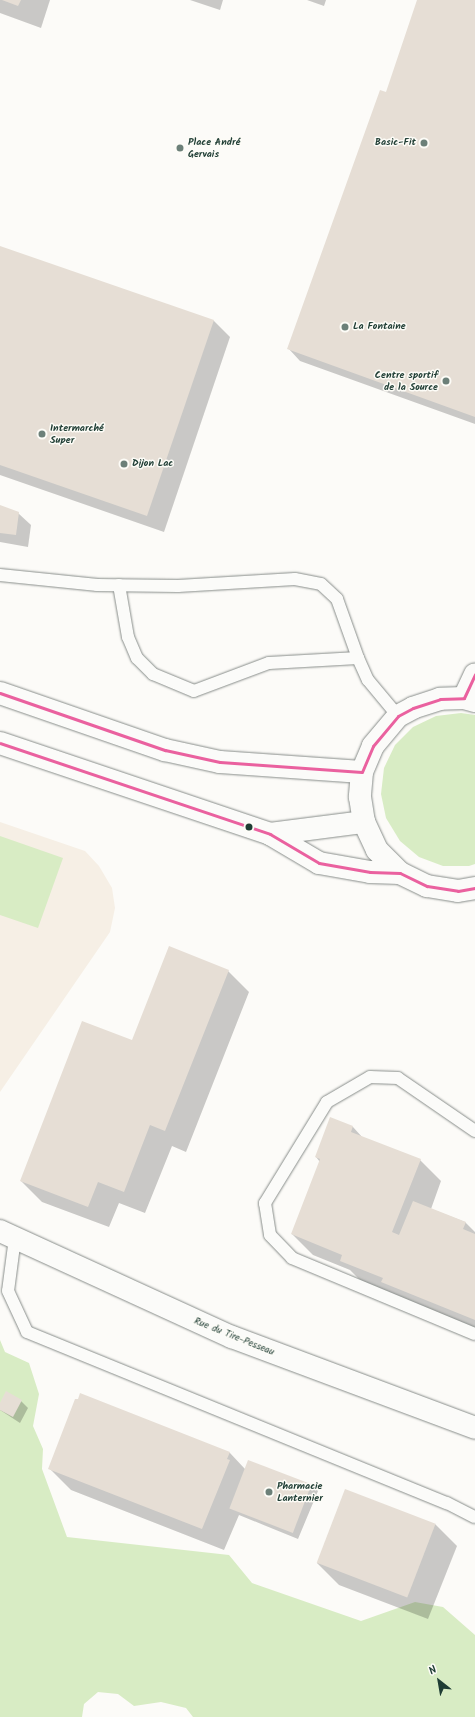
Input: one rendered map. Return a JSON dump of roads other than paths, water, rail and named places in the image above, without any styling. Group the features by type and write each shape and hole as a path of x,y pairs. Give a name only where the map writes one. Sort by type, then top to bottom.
{"street":[{"path":"469,894 427,886 400,873 378,850 364,822 360,797 362,772 373,746 398,716 413,708 440,699 470,699 475,674"},
{"path":"0,693 165,750 206,759 220,762 292,768 362,772"},
{"path":"0,743 270,834 318,863 370,872 400,873"},
{"path":"270,834 364,822"},
{"name":"Rue du Tire-Pesseau","path":"8,1234 232,1337 475,1428"}],"lane":[{"path":"0,575 119,586 178,586 295,579 321,584 337,599 358,658 368,680 398,716"},
{"path":"119,586 128,637 137,658 153,674 194,691 270,663 358,658"},
{"path":"475,1132 398,1078 370,1077 328,1102 264,1202 270,1235 292,1258 475,1334"},
{"path":"8,1234 8,1291 27,1332 446,1503 475,1517"}],"place":[{"name":"Basic-Fit","path":"424,143"},
{"name":"Place André Gervais","path":"180,148"},
{"name":"La Fontaine","path":"345,327"},
{"name":"Centre sportif de la Source","path":"446,381"},
{"name":"Intermarché Super","path":"42,434"},
{"name":"Dijon Lac","path":"124,464"},
{"name":"Pharmacie Lanternier","path":"269,1492"}]}
